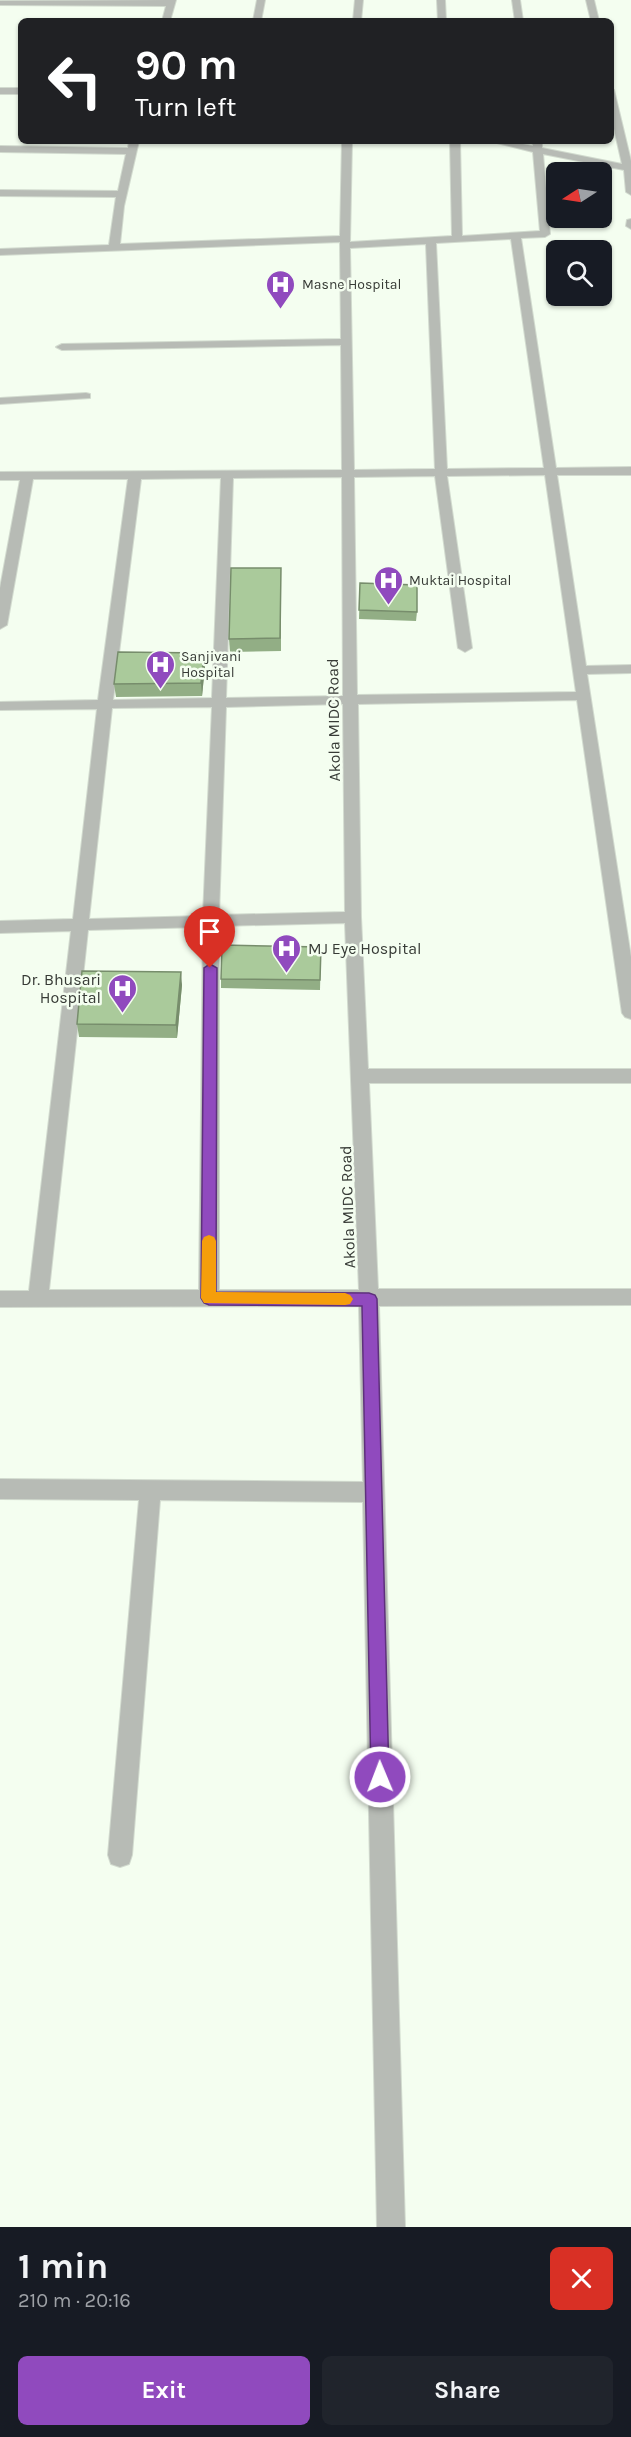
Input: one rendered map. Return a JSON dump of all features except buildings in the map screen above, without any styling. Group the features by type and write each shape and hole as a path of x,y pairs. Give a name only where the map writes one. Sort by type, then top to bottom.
{"street":[{"path":"258,18 261,0"},
{"path":"357,18 359,0"},
{"path":"441,0 442,18"},
{"path":"516,0 519,18"},
{"path":"590,0 594,18"},
{"path":"0,3 171,2 167,18"},
{"path":"0,91 18,91"},
{"path":"614,106 630,168 631,192"},
{"name":"Akola MIDC Road","path":"347,144 353,917 369,1299 391,2227"},
{"path":"455,144 458,239"},
{"path":"520,144 630,168"},
{"path":"0,149 133,146 122,194 114,249"},
{"path":"0,252 431,240 545,234 537,146"},
{"path":"0,193 122,194"},
{"path":"515,236 631,1013"},
{"path":"431,240 441,474 465,648"},
{"path":"62,347 347,342"},
{"path":"0,401 86,396"},
{"path":"0,476 631,471"},
{"path":"209,1298 211,921 217,702 227,475"},
{"path":"0,625 27,476"},
{"path":"38,1299 105,704 135,476"},
{"path":"579,670 631,669"},
{"path":"0,706 583,696"},
{"path":"612,896 631,896"},
{"path":"0,927 353,917"},
{"path":"360,1076 631,1076"},
{"path":"0,1299 631,1297"},
{"path":"0,1490 374,1492"},
{"path":"120,1855 150,1491"}],"slow traffic":[{"path":"209,1241 209,1298 345,1299"}],"place":[{"name":"Masne Hospital","path":"281,310"},
{"name":"Muktai Hospital","path":"388,606"},
{"name":"Sanjivani Hospital","path":"160,690"},
{"name":"MJ Eye Hospital","path":"287,974"},
{"name":"Dr. Bhusari Hospital","path":"122,1014"}],"route":[{"path":"210,968 209,1298 369,1299 380,1777"}]}
